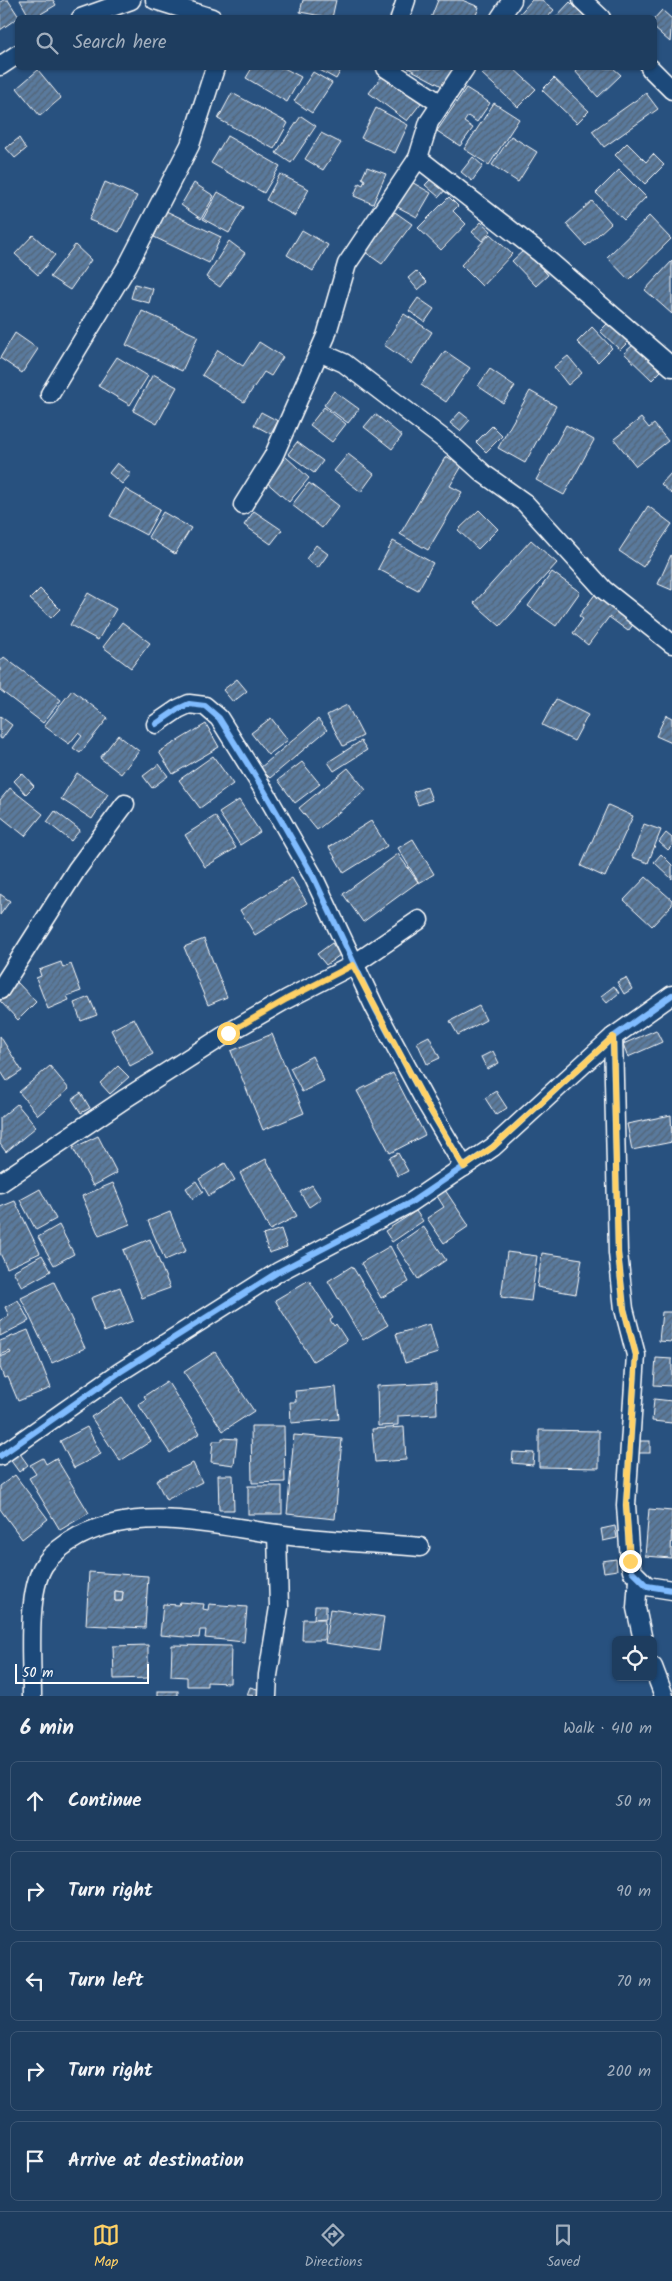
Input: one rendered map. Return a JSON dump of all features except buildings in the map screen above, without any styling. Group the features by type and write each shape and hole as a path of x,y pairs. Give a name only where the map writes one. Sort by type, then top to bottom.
{"street":[{"path":"89,15 131,0"},
{"path":"155,0 202,15"},
{"path":"401,15 406,0"},
{"path":"502,15 512,0"},
{"path":"582,0 598,15"},
{"path":"0,66 15,56"},
{"path":"50,394 128,265 190,145 214,70"},
{"path":"389,70 441,104"},
{"path":"243,505 273,456 326,336 347,264 418,158 429,122 464,70"},
{"path":"652,70 672,90"},
{"path":"418,158 540,253 672,367"},
{"path":"319,352 344,363 454,447 484,474 525,503 604,590 672,644"},
{"path":"156,724 189,704 205,706 219,718 262,787 313,876 353,965 425,1101 464,1167"},
{"path":"0,990 77,869 125,804"},
{"path":"0,1183 126,1098 228,1033 287,999 353,965 420,920"},
{"path":"0,1456 120,1372 278,1272 410,1203 464,1167 493,1147 613,1037 672,995"},
{"path":"613,1037 618,1253 624,1309 636,1355 626,1505 630,1561 632,1571 647,1586 672,1590"},
{"path":"32,1696 32,1608 37,1580 44,1565 67,1543 101,1526 125,1521 178,1520 277,1534 420,1547"},
{"path":"268,1696 268,1675 279,1607 277,1534"},
{"path":"638,1579 636,1608 642,1636"},
{"path":"657,1678 664,1696"}],"cycle path":[{"path":"156,724 189,704 205,706 219,718 262,787 313,876 375,1008 425,1101 464,1167"},
{"path":"0,1456 120,1372 278,1272 410,1203 493,1147 613,1037 672,995"},
{"path":"613,1037 618,1253 624,1309 636,1355 626,1505 630,1561 632,1571 647,1586 672,1590"}],"route":[{"path":"228,1033 287,999 353,965 425,1101 464,1167 493,1147 613,1037 618,1253 624,1309 636,1355 626,1505 630,1561"}]}
